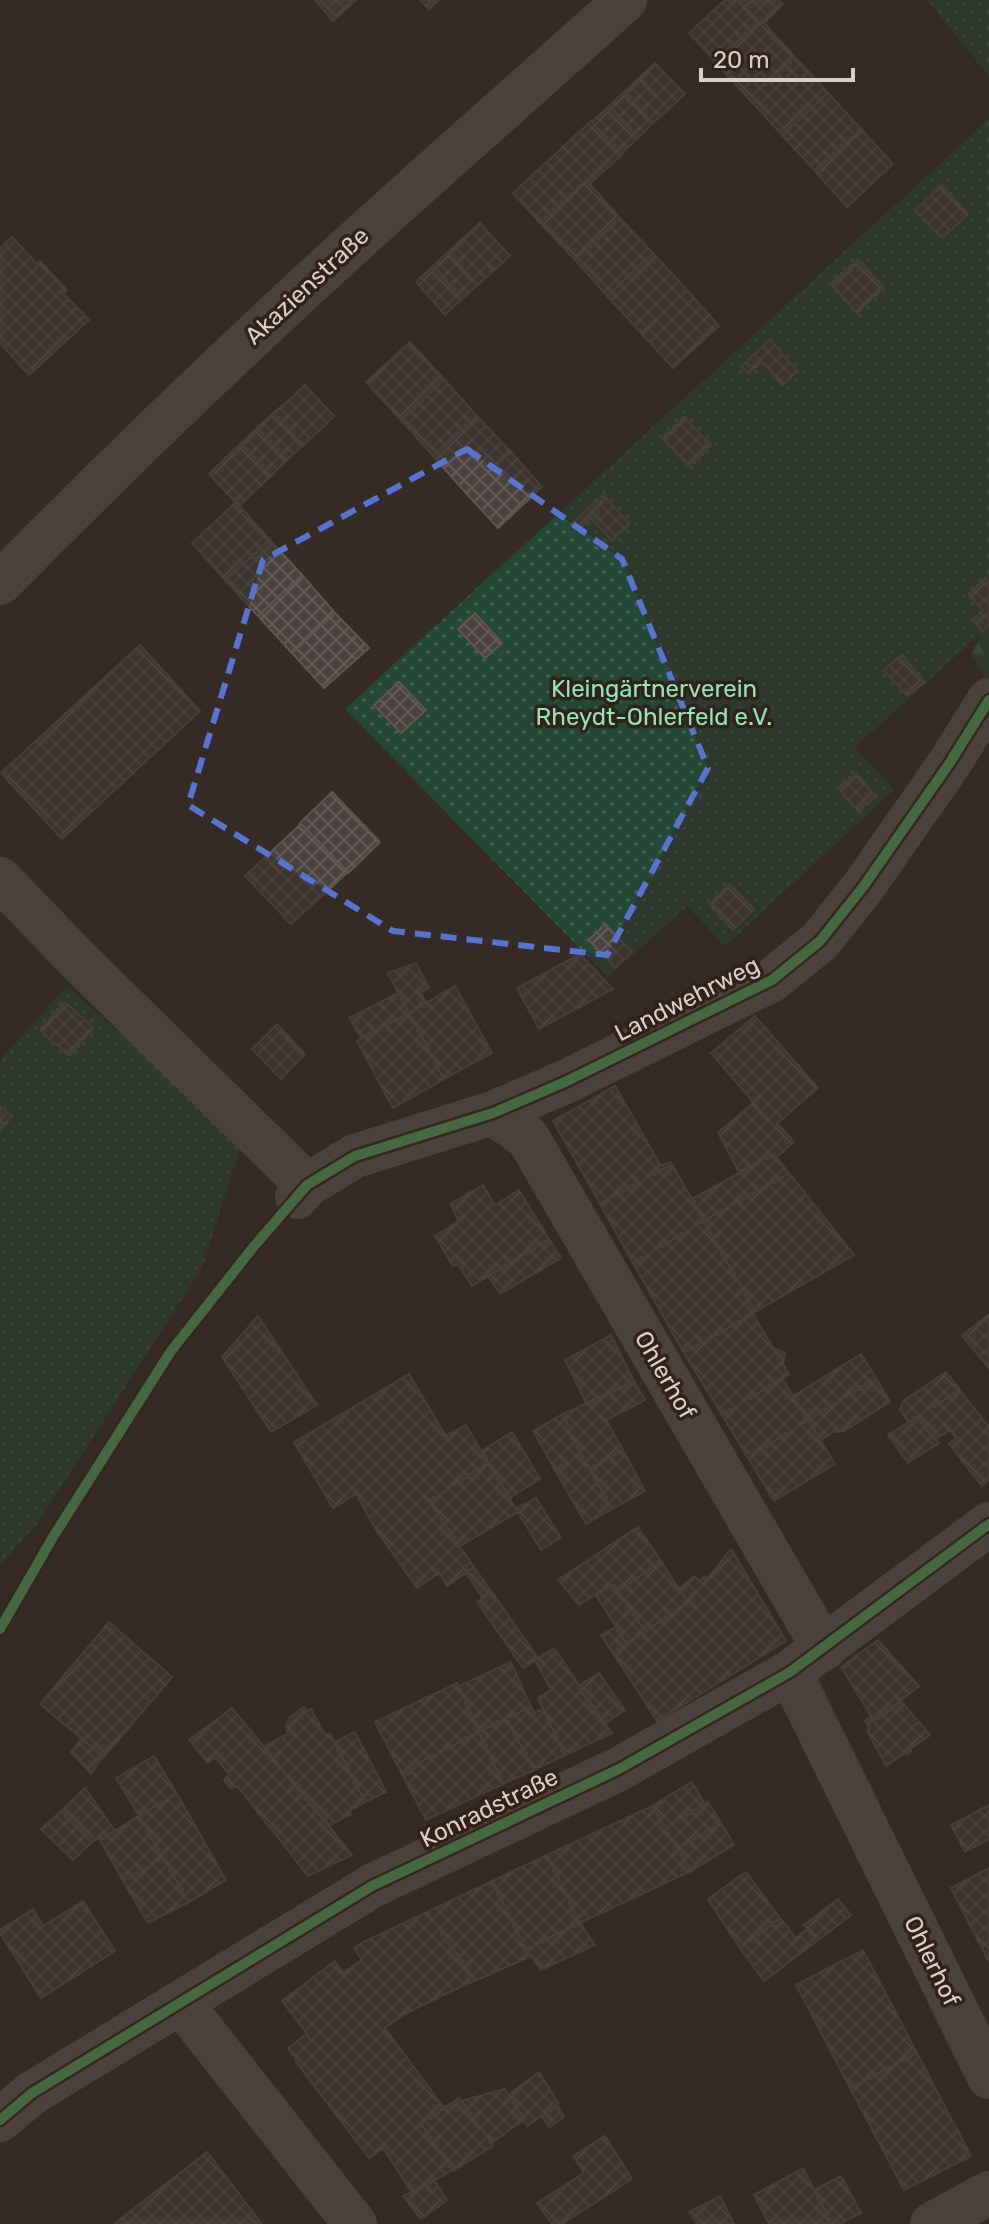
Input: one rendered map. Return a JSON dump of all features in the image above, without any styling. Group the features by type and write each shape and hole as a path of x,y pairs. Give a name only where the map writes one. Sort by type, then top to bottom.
{"street":[{"name":"Akazienstraße","path":"0,583 265,324 625,0"},
{"name":"Landwehrweg","path":"0,879 302,1191 355,1156 493,1113 565,1082 772,980 820,941 863,887 949,764 989,700"},
{"name":"Ohlerhof","path":"493,1113 528,1138 807,1660 989,2077"},
{"name":"Konradstraße","path":"0,2120 32,2093 372,1886 619,1769 807,1660 989,1524"},
{"path":"181,2003 335,2218"},
{"path":"932,2224 989,2193"}],"highlighted area":[{"path":"467,449 622,559 708,768 607,955 393,931 188,805 263,560"}],"green space":[{"path":"927,0 989,0 989,76"},
{"name":"Kleingärtnerverein Rheydt-Ohlerfeld e.V.","path":"989,119 989,626 855,747 894,790 725,946 687,906 608,977 345,709"},
{"path":"989,617 989,684 971,655"},
{"path":"67,986 242,1142 202,1268 37,1524 0,1565 0,1060"}],"building":[{"path":"315,0 356,0 333,21"},
{"path":"420,0 439,0 429,9"},
{"path":"725,0 739,0 759,22 716,62 689,33"},
{"path":"739,0 779,0 783,4 764,23 759,22"},
{"path":"761,20 795,57 749,99 715,62"},
{"path":"795,57 828,93 782,135 749,99"},
{"path":"655,63 685,94 669,109 640,77"},
{"path":"640,77 669,109 653,123 624,92"},
{"path":"624,92 653,123 638,138 609,106"},
{"path":"828,93 861,129 815,171 782,135"},
{"path":"609,106 638,138 621,154 592,122"},
{"path":"591,121 622,155 589,184 586,180 540,223 513,193"},
{"path":"861,129 893,164 847,207 815,171"},
{"path":"586,180 620,218 575,260 540,223"},
{"path":"942,185 968,214 942,238 915,210"},
{"path":"620,218 653,253 607,296 575,260"},
{"path":"480,223 510,256 493,271 463,238"},
{"path":"12,237 67,290 63,293 89,320 29,375 0,343 0,248"},
{"path":"463,238 493,271 478,285 448,252"},
{"path":"448,252 478,285 462,299 433,266"},
{"path":"653,253 687,290 641,333 607,296"},
{"path":"858,259 884,288 857,313 831,284"},
{"path":"433,266 462,299 445,315 416,282"},
{"path":"687,290 719,326 673,368 641,333"},
{"path":"770,340 798,371 782,385 762,362 748,374 741,366"},
{"path":"410,342 444,379 401,420 366,382"},
{"path":"444,379 477,416 433,456 401,420"},
{"path":"305,385 334,416 319,431 289,400"},
{"path":"289,400 319,431 303,445 273,413"},
{"path":"273,413 303,445 287,460 257,428"},
{"path":"477,416 511,452 466,493 433,456"},
{"path":"684,417 711,445 689,467 662,438"},
{"path":"257,428 287,460 271,476 241,443"},
{"path":"241,443 271,476 239,506 209,474"},
{"path":"511,452 542,487 498,528 466,493"},
{"path":"603,495 630,524 612,541 591,518 579,530 573,522"},
{"path":"236,502 270,540 225,580 192,543"},
{"path":"270,540 302,575 258,616 225,580"},
{"path":"302,575 335,613 292,653 258,616"},
{"path":"985,578 989,583 989,625 982,632 972,620 983,611 968,594"},
{"path":"335,613 369,648 324,688 292,653"},
{"path":"475,613 502,643 485,658 458,629"},
{"path":"140,645 200,711 62,839 1,773"},
{"path":"902,655 925,682 907,696 884,670"},
{"path":"399,682 426,710 401,733 374,705"},
{"path":"856,773 876,796 858,811 838,788"},
{"path":"332,792 380,842 348,873 300,823"},
{"path":"301,824 348,872 291,924 245,876"},
{"path":"730,884 754,909 733,930 709,904"},
{"path":"605,924 632,952 615,968 589,940"},
{"path":"580,954 613,989 539,1029 517,988"},
{"path":"416,963 429,988 421,992 426,1003 409,1013 388,973"},
{"path":"455,986 492,1053 444,1079 409,1013"},
{"path":"398,993 409,1013 361,1038 349,1018"},
{"path":"65,1002 94,1028 69,1056 40,1030"},
{"path":"409,1013 444,1079 393,1108 357,1041"},
{"path":"755,1016 818,1088 774,1126 711,1053"},
{"path":"277,1024 305,1054 281,1079 252,1049"},
{"path":"615,1086 661,1166 672,1164 600,1204 553,1121"},
{"path":"753,1103 794,1142 777,1157 774,1154 739,1172 718,1133"},
{"path":"0,1106 12,1117 0,1130"},
{"path":"774,1154 789,1173 704,1221 692,1199"},
{"path":"672,1164 704,1221 633,1263 600,1204"},
{"path":"789,1173 854,1255 755,1312 704,1221"},
{"path":"483,1185 495,1205 519,1190 549,1239 472,1286 458,1264 453,1266 435,1236 459,1221 450,1204"},
{"path":"704,1221 755,1312 684,1353 633,1263"},
{"path":"549,1239 561,1258 500,1294 488,1276"},
{"path":"753,1314 773,1348 785,1353 783,1364 789,1375 722,1415 684,1353"},
{"path":"989,1314 989,1368 962,1336"},
{"path":"258,1316 317,1405 271,1432 222,1357"},
{"path":"611,1335 634,1381 587,1405 565,1360"},
{"path":"861,1354 876,1378 808,1420 793,1396"},
{"path":"946,1372 960,1390 908,1422 900,1410 903,1401"},
{"path":"409,1374 446,1436 466,1425 488,1463 429,1501 474,1567 447,1586 439,1573 417,1588 376,1530 356,1494 333,1508 294,1442"},
{"path":"782,1378 808,1420 748,1458 722,1415"},
{"path":"876,1378 890,1402 844,1431 833,1432 821,1440 808,1420"},
{"path":"634,1381 645,1400 606,1420 623,1450 590,1469 566,1428 569,1427 563,1414"},
{"path":"960,1390 989,1427 989,1480 982,1486 949,1444 956,1438 950,1430 934,1440 918,1416"},
{"path":"563,1414 569,1427 566,1428 581,1454 555,1470 533,1431"},
{"path":"918,1416 939,1443 908,1463 888,1435"},
{"path":"808,1420 835,1464 774,1501 748,1458"},
{"path":"512,1432 540,1479 509,1498 482,1451"},
{"path":"623,1450 645,1491 612,1509 590,1469"},
{"path":"581,1454 612,1509 586,1524 555,1470"},
{"path":"488,1463 518,1512 460,1546 429,1501"},
{"path":"536,1498 561,1538 541,1550 516,1509"},
{"path":"638,1527 661,1561 618,1591 613,1584 579,1605 558,1580"},
{"path":"730,1550 786,1641 657,1721 613,1653 688,1603"},
{"path":"661,1561 688,1603 645,1631 618,1591"},
{"path":"474,1567 492,1592 483,1598 466,1573"},
{"path":"694,1576 700,1581 704,1577 707,1579 688,1603 679,1589"},
{"path":"613,1584 645,1631 627,1644 596,1595"},
{"path":"492,1592 538,1658 523,1668 477,1602"},
{"path":"109,1622 172,1677 104,1757 40,1704"},
{"path":"616,1627 627,1644 613,1653 601,1635"},
{"path":"878,1640 919,1686 874,1721 841,1667"},
{"path":"554,1648 612,1733 565,1755 538,1698 551,1690 535,1660"},
{"path":"511,1662 531,1707 479,1731 459,1686"},
{"path":"599,1673 625,1710 604,1724 578,1686"},
{"path":"457,1683 479,1732 422,1761 404,1778 375,1722"},
{"path":"901,1701 930,1735 910,1749 907,1755 905,1753 886,1766 865,1721 871,1716 874,1721"},
{"path":"304,1707 306,1711 311,1709 325,1735 330,1733 365,1802 349,1811 351,1814 328,1826 263,1747 288,1734 286,1726 289,1718"},
{"path":"531,1707 534,1713 543,1709 565,1755 534,1770 506,1718"},
{"path":"232,1708 352,1855 308,1876 238,1787 230,1788 224,1780 229,1775 215,1757 208,1763 189,1740"},
{"path":"506,1718 534,1770 503,1784 479,1732"},
{"path":"355,1732 386,1792 365,1802 334,1742"},
{"path":"479,1732 503,1784 426,1820 404,1778 422,1761"},
{"path":"81,1739 103,1756 91,1774 71,1752"},
{"path":"154,1756 177,1794 139,1816 116,1778"},
{"path":"692,1782 705,1804 665,1828 652,1806"},
{"path":"85,1788 115,1831 92,1842 61,1811"},
{"path":"177,1794 226,1880 189,1902 139,1816"},
{"path":"708,1802 721,1823 678,1849 665,1828"},
{"path":"989,1805 989,1839 965,1852 951,1825"},
{"path":"652,1806 691,1871 580,1923 547,1855"},
{"path":"61,1811 92,1842 73,1860 41,1829"},
{"path":"139,1816 163,1858 123,1881 100,1840"},
{"path":"721,1823 734,1845 691,1871 678,1849"},
{"path":"547,1855 580,1923 526,1949 492,1881"},
{"path":"163,1858 189,1902 148,1923 123,1881"},
{"path":"989,1868 989,1962 951,1888"},
{"path":"746,1872 780,1918 740,1948 708,1899"},
{"path":"492,1881 529,1957 475,1981 427,1912"},
{"path":"838,1899 851,1915 817,1941 804,1925"},
{"path":"83,1901 115,1951 41,1998 0,1930 33,1909 43,1926"},
{"path":"427,1912 475,1980 406,2013 385,2028 444,2108 421,2124 453,2170 412,2193 383,2148 369,2158 296,2062 288,2048 307,2034 282,2001 335,1961 343,1973 362,1960 354,1948 361,1943"},
{"path":"780,1918 796,1938 807,1929 817,1941 764,1981 740,1948"},
{"path":"580,1923 595,1945 541,1970 526,1949"},
{"path":"863,1950 917,2053 850,2088 796,1985"},
{"path":"917,2053 971,2156 904,2190 850,2088"},
{"path":"539,2072 559,2104 527,2126 509,2094"},
{"path":"505,2089 524,2120 491,2143 461,2101"},
{"path":"459,2098 493,2146 453,2171 421,2124"},
{"path":"558,2106 564,2117 549,2127 542,2116"},
{"path":"605,2136 632,2179 562,2224 552,2224 537,2203 584,2173 573,2156"},
{"path":"207,2152 262,2224 114,2224"},
{"path":"803,2168 832,2224 769,2224 754,2195"},
{"path":"841,2176 861,2213 840,2224 832,2224 814,2190"},
{"path":"434,2180 447,2200 421,2219 403,2196"},
{"path":"720,2196 734,2224 697,2224 689,2212"}],"cycle path":[{"path":"0,1629 53,1537 171,1351 307,1185 355,1156 493,1113 565,1082 772,980 820,941 863,887 949,764 989,700"},
{"path":"0,2120 32,2093 372,1886 619,1769 790,1672 989,1524"}]}
